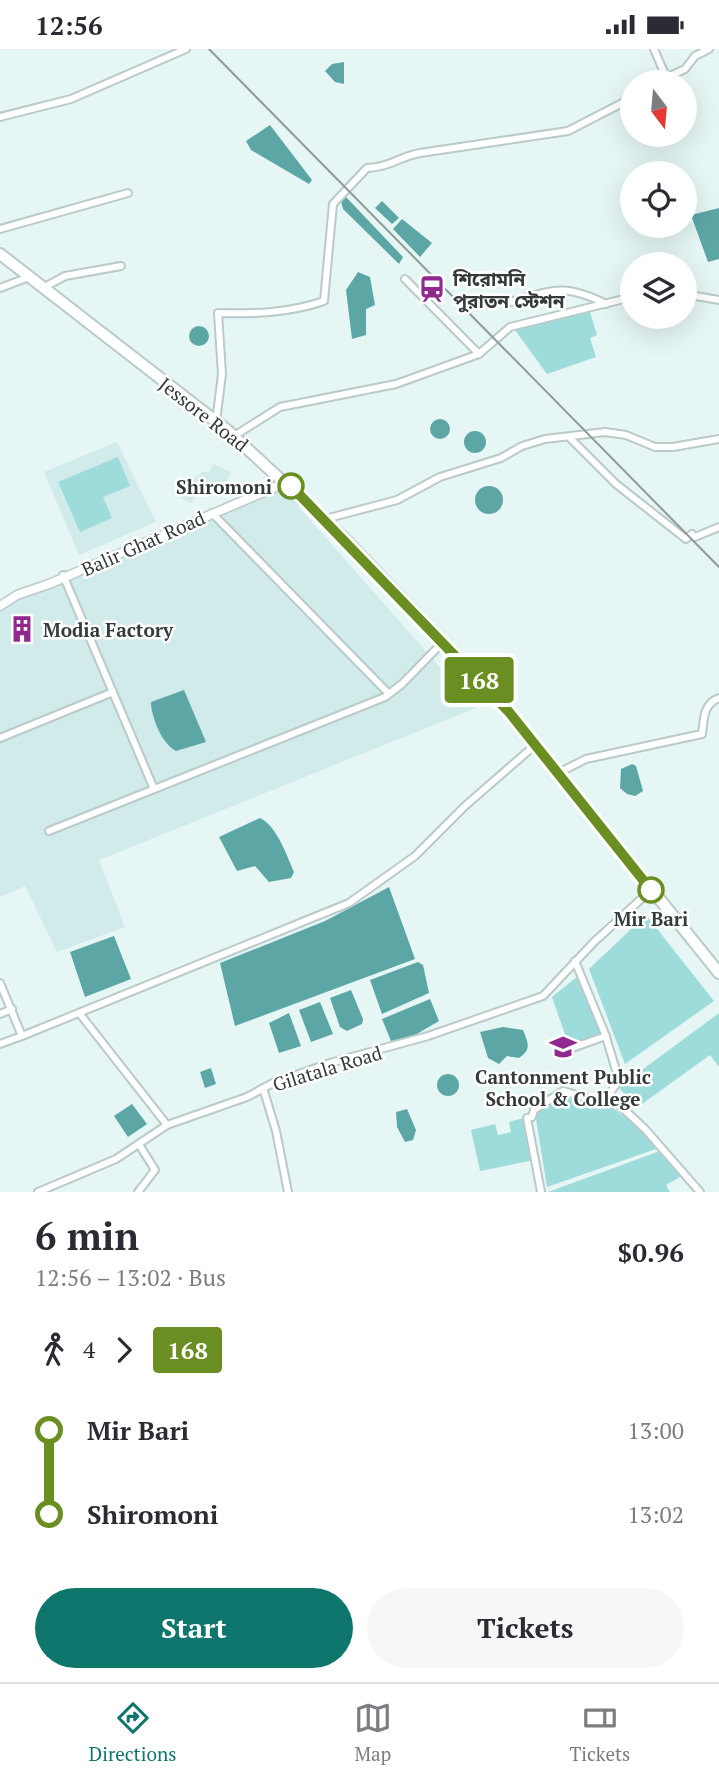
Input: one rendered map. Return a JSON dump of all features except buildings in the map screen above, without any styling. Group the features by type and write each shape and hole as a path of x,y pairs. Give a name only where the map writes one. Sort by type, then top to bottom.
{"highway":[{"name":"Jessore Road","path":"0,254 234,436 325,520 509,712 719,973"}],"street":[{"path":"0,117 71,99 186,49"},
{"path":"654,49 663,70"},
{"path":"682,70 695,56 709,49"},
{"path":"216,422 222,374 219,313 261,314 299,309 324,301 333,204 367,168 386,167 405,156 420,153 568,131 620,104"},
{"path":"0,229 128,193"},
{"path":"43,288 65,276 121,266"},
{"path":"0,288 29,277"},
{"path":"405,279 479,354"},
{"path":"507,303 557,290 578,290 606,304"},
{"path":"697,296 719,300"},
{"path":"234,436 280,407 396,384 479,354 510,327 620,300"},
{"path":"325,520 397,501 440,477 501,458 522,446 545,439 570,438 586,432 605,432 626,435 655,446 673,447 719,439"},
{"path":"570,438 616,484 686,539 692,534 695,537 719,527"},
{"name":"Balir Ghat Road","path":"0,605 16,593 64,577 286,482"},
{"path":"211,512 389,694"},
{"path":"64,577 154,789"},
{"path":"49,831 389,694 443,642"},
{"path":"0,738 113,692"},
{"path":"557,774 586,759 702,734 705,711 711,701 719,698"},
{"path":"0,1044 80,1014 349,903 415,856 465,806 534,745"},
{"name":"Gilatala Road","path":"38,1192 85,1175 140,1146 167,1125 247,1097 330,1063 428,1036 543,996 575,961 651,890"},
{"path":"575,961 606,1036 620,1080 606,1099"},
{"path":"0,984 22,1036"},
{"path":"0,1014 12,1009"},
{"path":"80,1014 167,1125"},
{"path":"572,1048 606,1036"},
{"path":"264,1088 288,1192"},
{"path":"541,1192 527,1118 532,1117 534,1109 563,1091 597,1101 606,1099 615,1102 645,1129 700,1192"},
{"path":"138,1192 155,1170 140,1146"}],"shaded area":[{"path":"344,62 344,84 335,82 325,71 332,64"},
{"path":"270,125 312,180 309,184 251,150 246,141"},
{"path":"346,197 403,257 399,264 343,209 341,201"},
{"path":"382,201 399,218 392,224 375,208"},
{"path":"719,208 719,259 708,262 697,232 697,214"},
{"path":"402,219 432,243 420,257 393,229"},
{"path":"358,272 370,277 375,305 366,309 366,335 352,339 346,290"},
{"path":"590,312 597,335 590,338 596,357 547,374 515,330"},
{"path":"199,326 206,329 209,336 206,343 199,346 192,343 189,336 192,329"},
{"path":"436,419 444,419 450,429 444,439 436,439 430,433 430,425"},
{"path":"475,431 483,434 486,442 483,450 475,453 467,450 464,442 467,434"},
{"path":"117,442 156,522 79,555 44,472"},
{"path":"118,457 130,486 103,497 112,518 80,532 58,482"},
{"path":"213,464 231,472 224,489 214,487 202,496 197,494 191,503 173,494 181,477 191,480 203,471 209,473"},
{"path":"280,486 476,708 99,860 125,927 57,952 25,886 0,897 0,606"},
{"path":"489,486 499,490 503,500 499,510 489,514 479,510 475,500 479,490"},
{"path":"184,690 206,742 176,751 166,743 158,729 151,702"},
{"path":"632,764 636,766 643,791 635,796 620,788 621,769"},
{"path":"260,818 272,828 281,842 294,872 291,878 269,882 255,866 237,871 219,837"},
{"path":"389,887 415,959 235,1026 220,963 325,921"},
{"path":"646,915 714,1001 625,1064 589,969"},
{"path":"114,936 131,979 85,997 70,952"},
{"path":"418,962 423,965 429,993 382,1014 370,980"},
{"path":"578,976 605,1034 569,1046 552,997"},
{"path":"351,990 363,1019 362,1024 347,1031 340,1027 330,998"},
{"path":"430,999 439,1021 415,1035 391,1041 382,1019"},
{"path":"320,1002 333,1034 311,1042 299,1010"},
{"path":"289,1013 301,1046 279,1053 269,1023"},
{"path":"719,1013 719,1067 710,1055 635,1109 619,1087"},
{"path":"503,1027 523,1030 528,1045 526,1052 519,1058 507,1056 499,1064 488,1058 480,1032"},
{"path":"211,1068 216,1084 205,1088 200,1072"},
{"path":"448,1074 458,1081 459,1085 452,1095 448,1096 438,1089 437,1085 444,1075"},
{"path":"563,1094 607,1103 640,1129 656,1149 547,1187 535,1113"},
{"path":"132,1104 147,1124 128,1137 114,1116"},
{"path":"407,1109 416,1130 413,1140 405,1142 397,1127 396,1112"},
{"path":"524,1118 534,1160 480,1171 471,1130 495,1124 498,1135 511,1132 509,1122"},
{"path":"660,1151 680,1177 666,1185 670,1192 548,1192"}],"railway":[{"path":"209,49 719,567"}],"bus line":[{"name":"168","path":"291,486 509,712 651,890"}],"place":[{"name":"শিরোমনি পুরাতন স্টেশন","path":"432,289"},
{"name":"Shiromoni","path":"291,486"},
{"name":"Modia Factory","path":"22,629"},
{"name":"Mir Bari","path":"651,890"},
{"name":"Cantonment Public School & College","path":"563,1047"}]}
